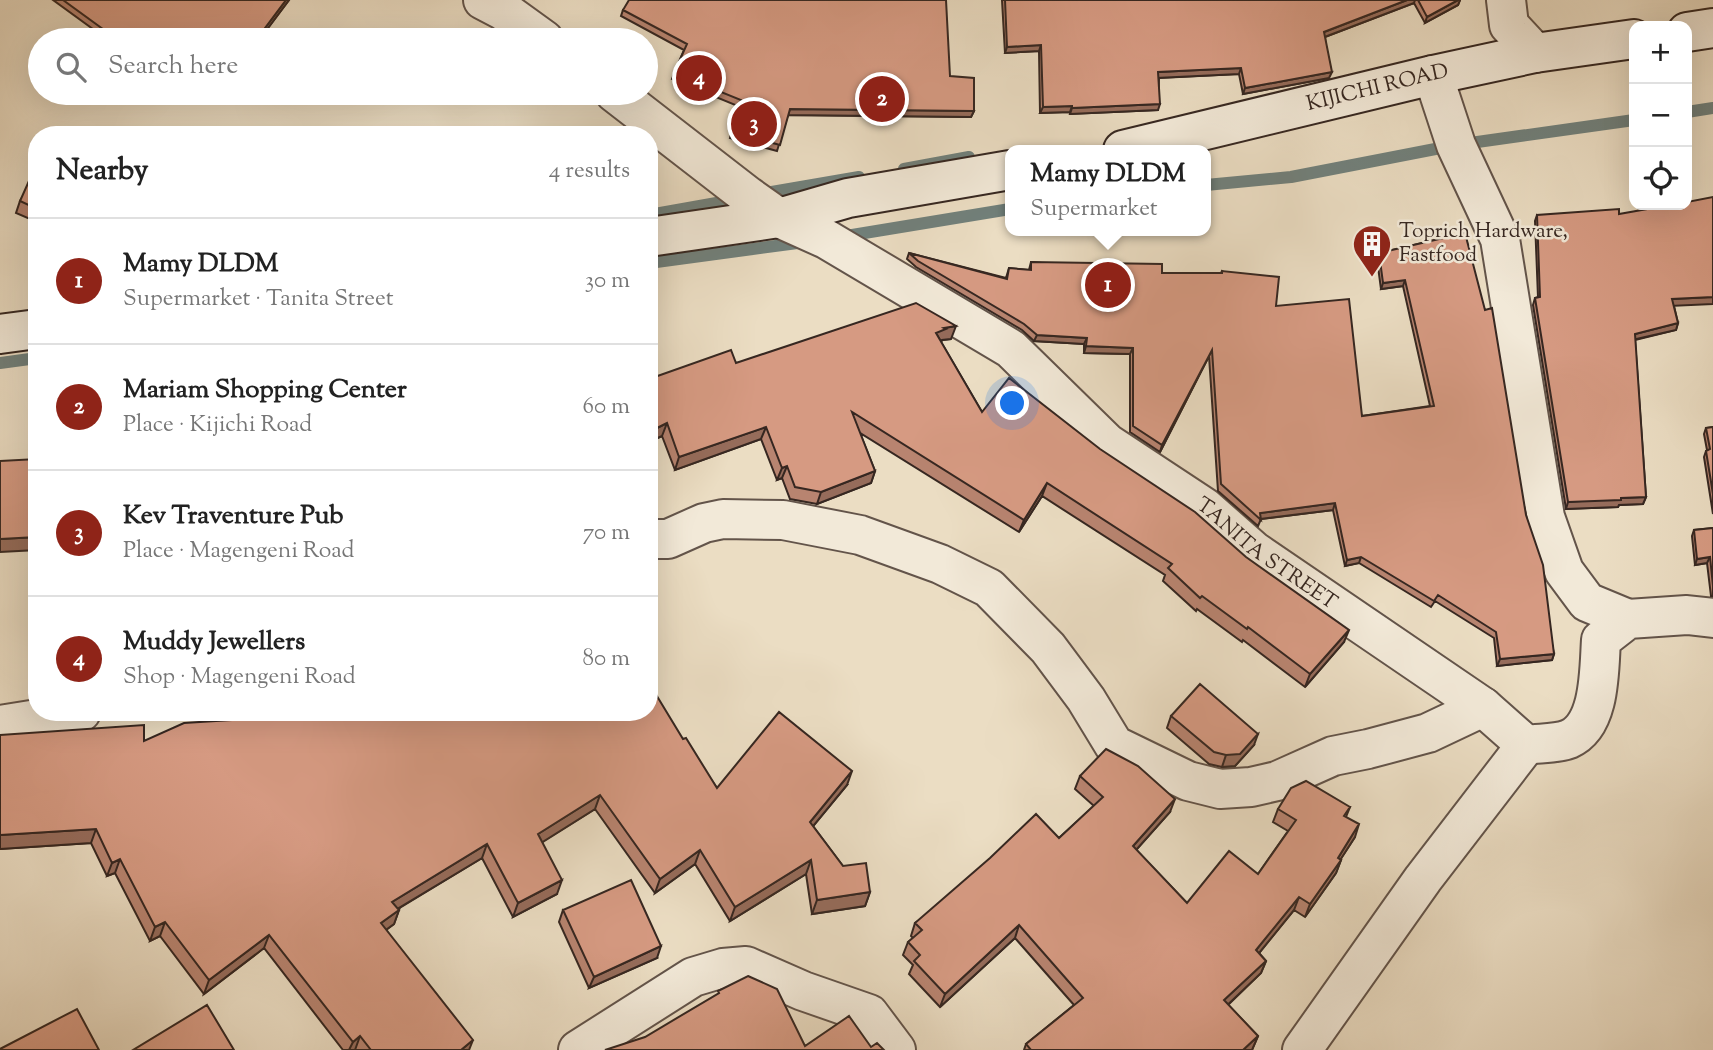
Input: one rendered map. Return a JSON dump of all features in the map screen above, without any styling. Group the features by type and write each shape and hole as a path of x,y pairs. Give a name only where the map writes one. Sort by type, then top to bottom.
{"street":[{"path":"483,0 527,28"},
{"path":"1506,0 1509,25 1535,53"},
{"path":"1692,31 1713,28"},
{"name":"KIJICHI ROAD","path":"1144,145 1433,75 1535,53 1629,40"},
{"path":"1433,75 1456,145 1500,240 1545,517 1564,571 1587,602 1628,619 1687,615 1713,618"},
{"name":"TANITA STREET","path":"630,105 658,126"},
{"name":"TANITA STREET","path":"658,126 779,218 826,240 1012,349 1107,443 1204,507 1254,551 1483,707 1526,745"},
{"path":"658,236 779,218 848,198 1005,171"},
{"path":"0,334 28,330"},
{"path":"658,539 668,539 704,523 723,519 783,520 860,535 940,564 989,588 1048,648 1086,699 1114,745 1188,781 1220,789 1251,787 1277,781 1333,755 1428,733 1483,707"},
{"path":"1302,1050 1423,879 1526,745 1569,739 1588,723 1597,690 1601,640 1628,619"},
{"path":"0,725 28,721"},
{"path":"578,1050 693,977 723,968 746,966 803,991 869,1014 896,1050"}],"building":[{"path":"63,0 286,0 265,28 102,28"},
{"path":"629,0 946,0 950,76 974,78 974,111 790,109 780,145 732,132 741,100 674,73 687,44 623,10"},
{"path":"1005,0 1407,0 1324,32 1332,72 1245,88 1241,68 1158,72 1160,104 1072,108 1043,107 1041,45 1007,47"},
{"path":"1418,0 1458,0 1427,17"},
{"path":"28,183 28,205 20,201"},
{"path":"1713,197 1713,297 1672,299 1678,323 1635,334 1646,497 1568,502 1535,298 1540,297 1537,215 1619,209 1619,214 1642,210 1692,210 1692,201"},
{"path":"1465,233 1485,310 1492,308 1526,515 1543,565 1554,654 1500,659 1496,632 1438,595 1434,601 1361,557 1347,560 1335,503 1260,513 1261,520 1221,484 1212,350 1162,445 1133,426 1133,348 1086,346 1087,338 1037,335 1024,324 909,253 1007,279 1009,268 1031,270 1031,262 1162,264 1162,273 1222,271 1279,277 1276,306 1349,299 1362,416 1434,406 1405,280 1383,283 1379,253"},
{"path":"916,303 956,326 936,333 982,412 1009,378 1100,449 1195,512 1246,557 1349,630 1310,674 1248,627 1247,629 1202,596 1200,598 1168,568 1172,564 1047,483 1024,520 852,412 875,471 821,492 795,487 787,466 782,468 766,427 679,457 667,423 658,428 658,376 731,350 736,363"},
{"path":"1713,427 1713,494 1706,451 1710,449 1706,428"},
{"path":"28,459 28,537 0,539 0,461"},
{"path":"1713,528 1713,586 1710,557 1697,559 1694,530"},
{"path":"1200,684 1258,734 1240,754 1214,752 1171,716"},
{"path":"658,698 717,788 779,712 852,771 810,822 843,866 866,863 870,892 817,900 811,860 735,907 700,850 660,879 600,795 538,834 562,880 518,903 487,844 392,902 399,910 381,923 473,1040 461,1050 371,1050 360,1036 353,1042 269,935 209,980 165,922 155,927 120,859 112,863 96,829 0,835 0,735 144,725 144,741 184,723 658,721"},
{"path":"1106,749 1138,766 1175,799 1133,846 1187,903 1229,851 1258,874 1296,820 1278,809 1291,788 1306,781 1350,807 1344,816 1359,824 1338,858 1341,860 1310,904 1299,897 1256,950 1266,961 1224,1000 1258,1036 1243,1050 1031,1050 1026,1044 1083,998 1019,925 945,994 914,961 920,955 908,942 922,930 915,923 1036,814 1059,838 1103,797 1080,776"},
{"path":"631,880 661,946 594,977 563,910"},
{"path":"748,976 777,989 805,1046 849,1016 871,1047 877,1043 884,1050 605,1050 645,1037 719,993 718,991"},
{"path":"207,1005 234,1050 133,1050"},
{"path":"77,1009 99,1050 0,1050 0,1049"}],"waterway":[{"path":"1692,111 1713,108"},
{"path":"1211,185 1291,177 1456,145 1629,121"},
{"path":"904,169 969,157"},
{"path":"760,194 859,177"},
{"path":"658,213 739,199"},
{"path":"840,237 1005,210"},
{"path":"658,262 805,242"},
{"path":"0,363 28,359"}],"place":[{"name":"Muddy Jewellers","path":"699,78"},
{"name":"Mariam Shopping Center","path":"882,99"},
{"name":"Kev Traventure Pub","path":"754,124"},
{"name":"Toprich Hardware, Fastfood","path":"1372,278"},
{"name":"Mamy DLDM","path":"1108,285"}]}
